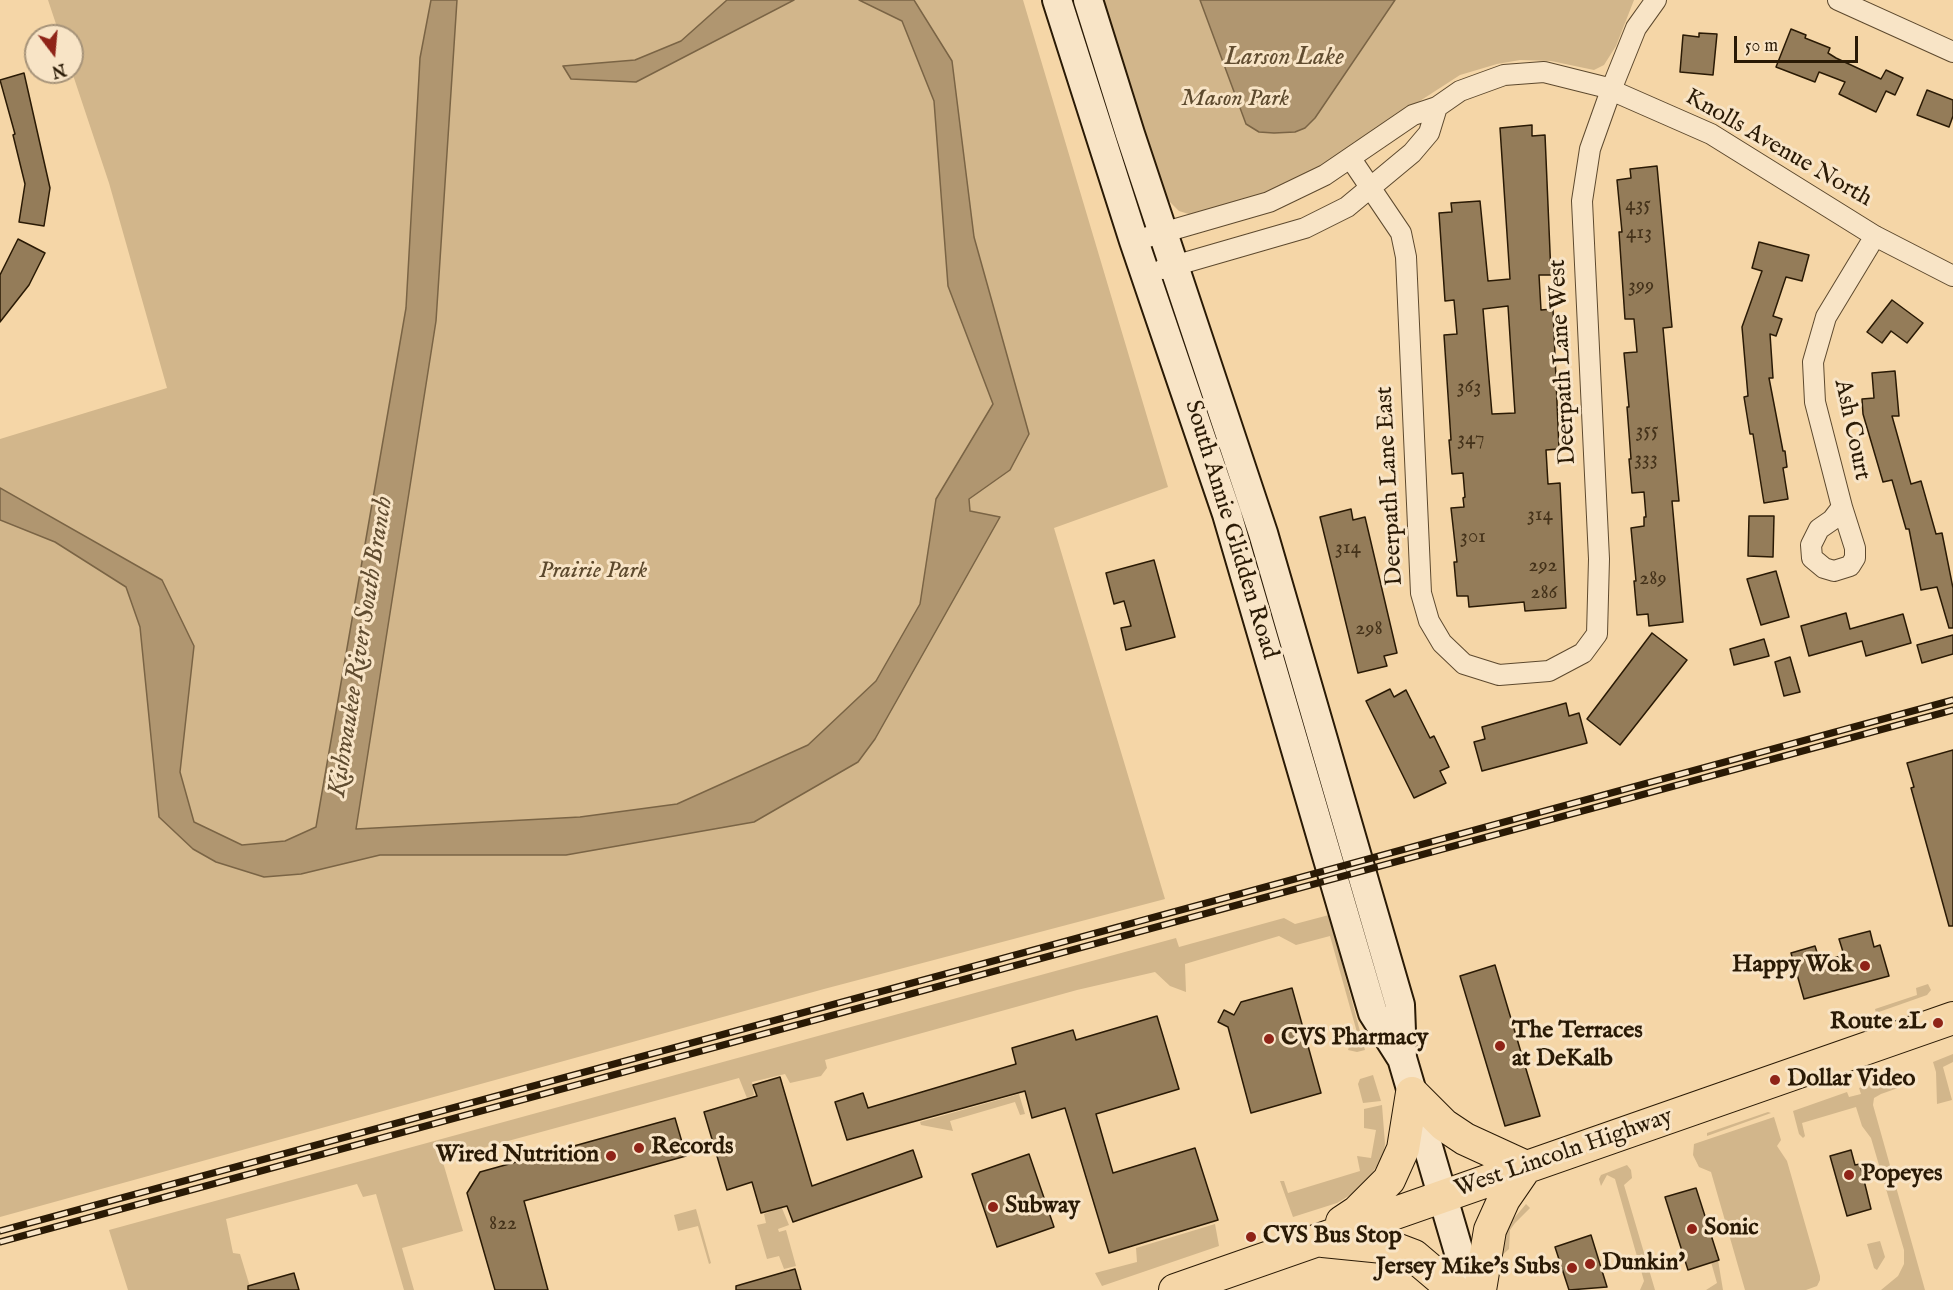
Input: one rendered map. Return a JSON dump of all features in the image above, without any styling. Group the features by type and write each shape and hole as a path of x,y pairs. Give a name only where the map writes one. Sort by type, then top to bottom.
{"main road":[{"name":"South Annie Glidden Road","path":"1057,0 1134,241 1227,514 1373,1013 1402,1058"},
{"name":"South Annie Glidden Road","path":"1088,0 1130,134 1165,233 1263,533 1394,983 1400,1005 1402,1058 1470,1290"},
{"name":"West Lincoln Highway","path":"1175,1290 1953,1018"},
{"path":"1412,1093 1444,1125 1465,1139 1526,1167 1504,1199 1490,1230 1480,1290"},
{"path":"1313,1240 1357,1212 1389,1180 1403,1149 1412,1093"},
{"path":"1313,1240 1393,1248 1414,1256 1454,1290"}],"street":[{"name":"Deerpath Lane West","path":"1597,634 1599,559 1582,201 1590,149 1611,90 1636,28 1656,0"},
{"path":"1838,0 1865,6 1953,52"},
{"name":"Knolls Avenue North","path":"1134,241 1269,202 1300,189 1351,159 1413,115 1437,107 1476,84 1504,75 1544,72 1611,90 1711,134 1875,236 1953,276"},
{"path":"1145,274 1305,228 1326,219 1371,190 1412,153 1429,133 1437,107"},
{"name":"Deerpath Lane East","path":"1351,159 1401,233 1406,257 1421,593 1429,621 1442,643 1464,664 1499,675 1549,671 1583,653 1597,634"},
{"name":"Ash Court","path":"1842,507 1815,402 1813,362 1826,317 1875,236"}],"green space":[{"name":"Prairie Park","path":"48,0 1023,0 1168,487 1054,528 1165,899 824,989 0,1217 0,439 167,388 109,183 76,84 84,84 84,24 56,24"},
{"name":"Mason Park","path":"1100,0 1634,0 1616,46 1604,65 1594,70 1551,61 1520,60 1460,75 1392,119 1341,156 1281,190 1192,215 1179,211 1168,200 1155,175"},
{"path":"1329,915 1365,1050 1357,1052 1348,1050 1349,1047 1360,1043 1330,936 1296,945 1279,936 1185,964 1186,992 1170,986 1155,972 1077,990 825,1060 827,1068 821,1076 790,1083 785,1074 752,1082 754,1095 747,1098 739,1078 442,1159 463,1231 402,1248 414,1290 404,1290 376,1194 363,1197 357,1184 226,1219 233,1253 240,1254 251,1290 128,1290 109,1230 1176,938 1179,947 1284,918 1295,924"},
{"path":"1928,984 1931,990 1927,995 1876,1013 1875,1009 1917,995 1916,988"},
{"path":"1953,1054 1953,1062 1943,1067 1952,1100 1937,1104 1936,1072 1933,1062"},
{"path":"1909,1070 1912,1083 1881,1094 1874,1098 1873,1105 1925,1290 1881,1290 1898,1276 1904,1264 1904,1250 1871,1138 1862,1126 1856,1107 1802,1123 1805,1136 1803,1138 1799,1134 1793,1111 1847,1092 1849,1097 1861,1094 1859,1088"},
{"path":"1373,1075 1381,1101 1363,1103 1358,1084 1360,1079"},
{"path":"1019,1094 1025,1114 1020,1115 1015,1102 950,1121 953,1131 921,1125 920,1122"},
{"path":"1382,1105 1385,1144 1383,1157 1368,1179 1360,1189 1337,1203 1293,1217 1280,1181 1284,1181 1288,1193 1360,1171 1357,1156 1371,1158 1376,1130 1364,1128 1364,1109"},
{"path":"1768,1112 1771,1113 1707,1136 1707,1133"},
{"path":"1774,1117 1781,1140 1777,1146 1787,1161 1820,1276 1817,1286 1806,1290 1745,1290 1711,1172 1699,1167 1693,1155 1694,1144"},
{"path":"1627,1165 1631,1170 1632,1178 1624,1185 1655,1290 1640,1290 1644,1281 1615,1179 1607,1175 1601,1186 1599,1179 1601,1175"},
{"path":"774,1189 789,1225 778,1229 779,1232 786,1230 796,1266 784,1269 779,1256 767,1259 757,1225 766,1223 764,1214 779,1208"},
{"path":"1526,1204 1530,1208 1510,1230 1509,1249 1500,1257 1502,1242 1510,1223"},
{"path":"696,1209 711,1263 709,1264 698,1226 678,1231 674,1215"},
{"path":"1215,1224 1219,1246 1102,1286 1095,1273 1137,1262 1136,1248"},
{"path":"1880,1241 1885,1257 1877,1270 1874,1268 1867,1244"},
{"path":"1718,1260 1723,1290 1706,1290 1717,1283 1711,1262"}],"water":[{"name":"Kishwaukee River South Branch","path":"431,0 457,0 436,321 356,829 580,817 677,804 808,745 876,681 920,604 936,499 993,404 948,286 934,101 902,21 859,0 914,0 952,61 974,237 1029,434 1010,470 969,499 970,511 1000,517 875,739 858,762 754,822 566,855 380,855 301,874 264,877 216,862 193,849 159,817 140,627 126,587 55,542 0,520 0,488 162,580 194,646 180,772 194,822 242,845 285,841 316,827 406,308 420,58"},
{"path":"727,0 794,0 636,82 571,79 563,66 635,60 681,41"},
{"name":"Larson Lake","path":"1200,0 1395,0 1315,118 1305,128 1295,132 1274,133 1259,132 1246,124"}],"building":[{"path":"1791,29 1806,35 1805,38 1830,48 1828,53 1836,58 1881,79 1886,70 1903,78 1895,95 1886,91 1876,112 1839,94 1845,82 1819,72 1815,82 1776,67"},
{"path":"1699,33 1717,34 1713,75 1680,72 1683,35 1699,37"},
{"path":"24,73 24,84 26,84 50,188 44,226 19,222 25,184 13,135 15,134 0,80"},
{"path":"1927,90 1953,100 1953,116 1949,127 1917,115"},
{"path":"1532,125 1532,136 1545,135 1551,275 1539,275 1541,310 1553,309 1559,449 1546,450 1548,484 1560,483 1566,608 1525,611 1524,602 1469,607 1468,596 1457,596 1454,562 1457,562 1451,508 1464,507 1463,498 1465,497 1463,473 1452,474 1444,335 1457,334 1454,300 1445,301 1439,213 1452,212 1451,203 1480,201 1488,281 1510,279 1500,128","holes":["1508,306 1515,413 1492,414 1483,309"]},
{"path":"1657,166 1672,327 1663,328 1679,501 1672,501 1683,622 1649,626 1648,614 1637,615 1634,581 1636,581 1631,528 1644,526 1644,517 1646,517 1644,492 1632,493 1629,459 1631,459 1627,407 1629,407 1624,353 1637,352 1634,319 1625,319 1619,232 1622,232 1617,180 1631,178 1630,169"},
{"path":"18,239 45,253 29,285 0,322 0,275"},
{"path":"1759,242 1809,255 1802,281 1786,277 1773,316 1782,319 1776,336 1770,334 1773,378 1769,378 1783,451 1785,451 1787,467 1783,468 1788,499 1764,503 1753,434 1750,434 1744,397 1748,396 1742,327 1762,271 1752,268"},
{"path":"1892,300 1923,323 1907,343 1891,331 1882,343 1867,332"},
{"path":"1895,371 1899,416 1892,416 1911,484 1921,481 1936,534 1942,533 1953,588 1953,628 1949,628 1937,587 1921,590 1909,529 1906,529 1892,480 1883,482 1863,414 1862,399 1874,398 1872,373"},
{"path":"1351,509 1353,520 1365,517 1397,653 1384,656 1387,666 1358,673 1320,517"},
{"path":"1749,516 1774,516 1773,557 1748,556"},
{"path":"1154,560 1175,637 1126,650 1121,628 1131,626 1124,601 1114,604 1106,573"},
{"path":"1776,571 1789,617 1761,625 1747,579"},
{"path":"1846,613 1850,629 1903,614 1911,643 1866,656 1862,641 1809,656 1801,626"},
{"path":"1652,633 1687,660 1620,745 1587,719"},
{"path":"1953,635 1953,654 1922,663 1917,645"},
{"path":"1764,639 1769,656 1734,665 1730,649"},
{"path":"1790,657 1800,692 1784,696 1775,662"},
{"path":"1390,689 1394,697 1406,690 1430,738 1434,736 1449,767 1440,771 1446,783 1414,798 1366,701"},
{"path":"1566,703 1569,716 1579,713 1587,743 1482,771 1474,742 1485,739 1482,727"},
{"path":"1953,750 1953,926 1949,926 1911,788 1914,787 1907,763"},
{"path":"1870,931 1874,947 1880,945 1889,976 1804,999 1791,953 1815,946 1820,962 1844,955 1839,939"},
{"name":"The Terraces at DeKalb","path":"1495,965 1540,1116 1505,1126 1460,976"},
{"name":"CVS Pharmacy","path":"1292,988 1321,1093 1251,1113 1228,1027 1218,1022 1224,1010 1234,1015 1241,1002"},
{"path":"1157,1016 1179,1089 1096,1114 1113,1173 1195,1148 1218,1220 1109,1253 1065,1108 1032,1118 1025,1091 847,1140 835,1102 863,1093 868,1108 1016,1064 1012,1048 1073,1030 1076,1040"},
{"path":"780,1077 812,1186 913,1150 922,1177 793,1222 787,1206 761,1213 752,1182 727,1190 704,1112 757,1096 753,1085"},
{"path":"675,1118 686,1156 524,1201 548,1290 495,1290 467,1193 480,1172"},
{"name":"Popeyes","path":"1851,1150 1855,1165 1860,1164 1871,1209 1847,1216 1830,1156"},
{"path":"1029,1154 1054,1227 997,1247 972,1174"},
{"name":"Sonic","path":"1696,1188 1719,1260 1688,1270 1665,1197"},
{"path":"1591,1235 1607,1287 1569,1290 1555,1247"},
{"path":"795,1269 801,1290 736,1290 736,1286"},
{"path":"294,1273 299,1290 248,1290 248,1286"}],"railway":[{"path":"0,1231 1953,700"},
{"path":"0,1242 1953,710"}],"place":[{"name":"Happy Wok","path":"1865,966"},
{"name":"Route 2L","path":"1938,1023"},
{"name":"CVS Pharmacy","path":"1269,1039"},
{"name":"The Terraces at DeKalb","path":"1500,1046"},
{"name":"Dollar Video","path":"1775,1080"},
{"name":"Records","path":"639,1148"},
{"name":"Wired Nutrition","path":"611,1156"},
{"name":"Popeyes","path":"1849,1175"},
{"name":"Subway","path":"993,1207"},
{"name":"Sonic","path":"1692,1229"},
{"name":"CVS Bus Stop","path":"1251,1237"},
{"name":"Dunkin'","path":"1590,1264"},
{"name":"Jersey Mike's Subs","path":"1572,1268"}]}
